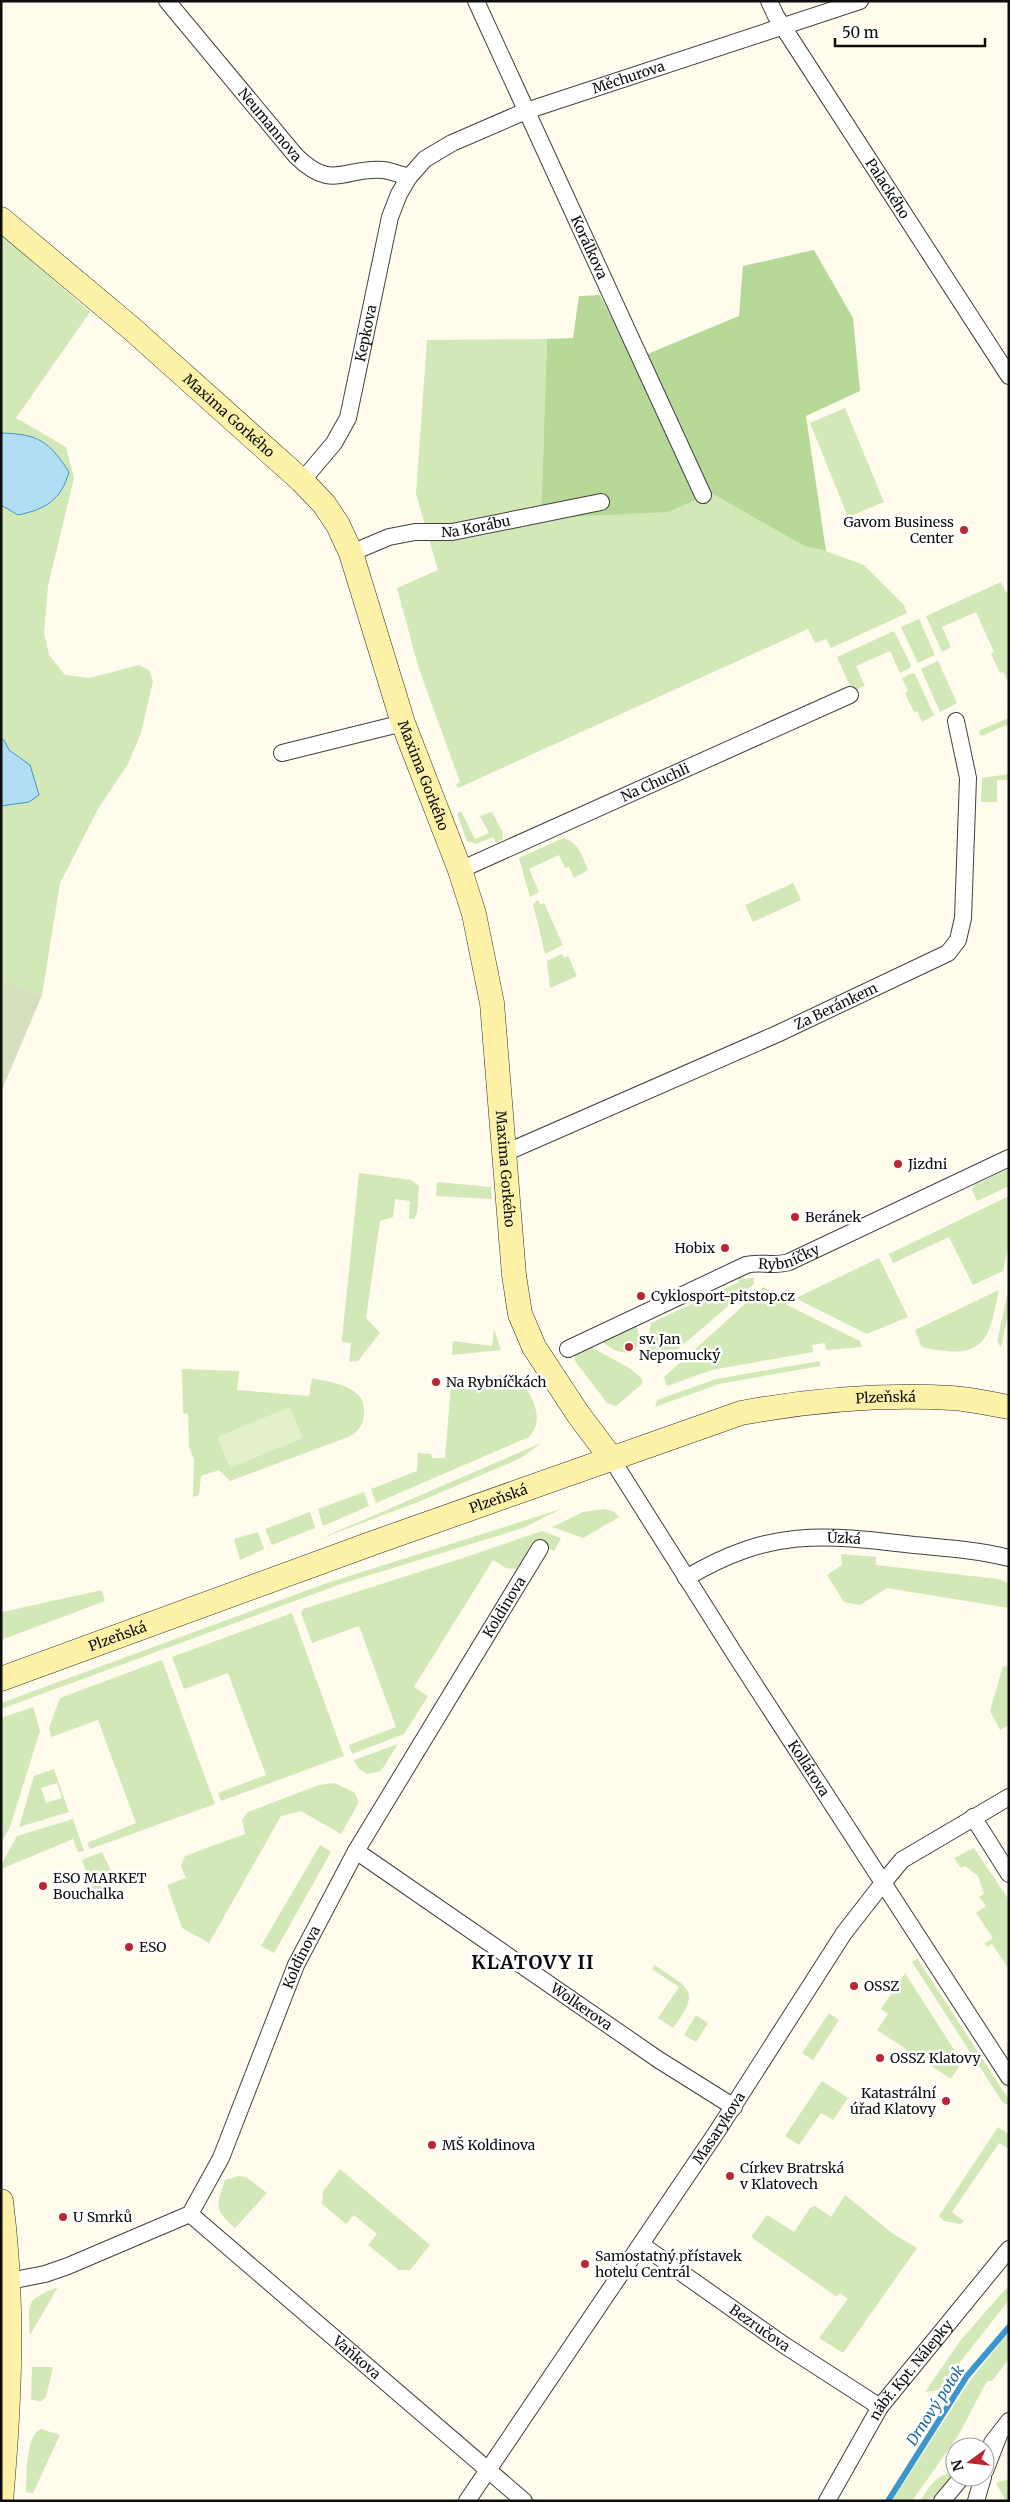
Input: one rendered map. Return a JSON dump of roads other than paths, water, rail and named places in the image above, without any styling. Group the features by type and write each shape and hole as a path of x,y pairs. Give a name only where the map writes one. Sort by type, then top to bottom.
{"street":[{"name":"Neumannova","path":"167,1 296,156 310,170 324,175 340,176 383,170 409,177"},
{"name":"Korálkova","path":"476,1 703,495"},
{"name":"Palackého","path":"769,1 783,26 1009,376"},
{"name":"Měchurova","path":"409,177 426,160 452,143 526,111 860,1"},
{"name":"Kepkova","path":"302,481 334,443 348,418 390,217 399,194 409,177"},
{"name":"Maxima Gorkého","path":"1,219 131,328 302,481 324,504 338,525 351,553 404,723 460,870 474,914 488,977 506,1153 514,1275 524,1326 534,1347 578,1414 611,1458"},
{"name":"Na Korábu","path":"351,553 389,537 415,532 452,532 601,502"},
{"name":"Na Chuchli","path":"460,870 850,696"},
{"name":"Za Beránkem","path":"506,1153 777,1034 948,953 958,940 964,909 968,778 956,721"},
{"path":"282,753 404,723"},
{"name":"Rybníčky","path":"568,1349 746,1265 756,1263 778,1266 789,1262 1009,1158"},
{"name":"Plzeňská","path":"1,1679 611,1458 741,1413 796,1403 884,1396 952,1398 1009,1407"},
{"name":"Kollárova","path":"611,1458 686,1578 1009,2077"},
{"name":"Úzká","path":"686,1578 740,1552 769,1542 811,1537 878,1541 984,1553 1009,1558"},
{"name":"Koldinova","path":"190,2214 221,2158 296,1965 356,1851 540,1548"},
{"name":"Masarykova","path":"467,2501 734,2107 844,1933 902,1860 1009,1797"},
{"path":"973,1817 1009,1874"},
{"name":"Wolkerova","path":"356,1851 659,2060 734,2107"},
{"path":"1,2201 4,2250 9,2281 1,2501"},
{"path":"9,2281 45,2274 68,2266 190,2214"},
{"name":"Vaňkova","path":"190,2214 524,2501"},
{"name":"Bezručova","path":"642,2245 784,2345 880,2407"},
{"name":"nábř. Kpt. Nálepky","path":"827,2501 880,2407 1009,2249"},
{"path":"995,2440 1009,2421"},
{"path":"995,2445 999,2435"},
{"path":"942,2501 954,2487"},
{"path":"976,2501 980,2487"}],"water":[{"path":"1,433 24,435 41,441 62,461 69,472 62,490 51,502 37,510 18,515 1,505"},
{"path":"1,739 4,740 9,750 30,765 39,795 29,802 1,806"}],"waterway":[{"name":"Drnový potok","path":"888,2501 967,2376 1009,2327"}],"place":[{"name":"Gavom Business Center","path":"964,530"},
{"name":"Jizdni","path":"898,1164"},
{"name":"Beránek","path":"795,1217"},
{"name":"Hobix","path":"725,1248"},
{"name":"Cyklosport-pitstop.cz","path":"641,1296"},
{"name":"sv. Jan Nepomucký","path":"629,1347"},
{"name":"Na Rybníčkách","path":"436,1382"},
{"name":"ESO MARKET Bouchalka","path":"43,1886"},
{"name":"ESO","path":"129,1947"},
{"name":"OSSZ","path":"854,1986"},
{"name":"OSSZ Klatovy","path":"880,2058"},
{"name":"Katastrální úřad Klatovy","path":"946,2101"},
{"name":"MŠ Koldinova","path":"432,2145"},
{"name":"Církev Bratrská v Klatovech","path":"730,2176"},
{"name":"U Smrků","path":"63,2217"},
{"name":"Samostatný přístavek hotelu Centrál","path":"585,2264"}],"district":[{"name":"KLATOVY II","path":"533,1962"}]}
